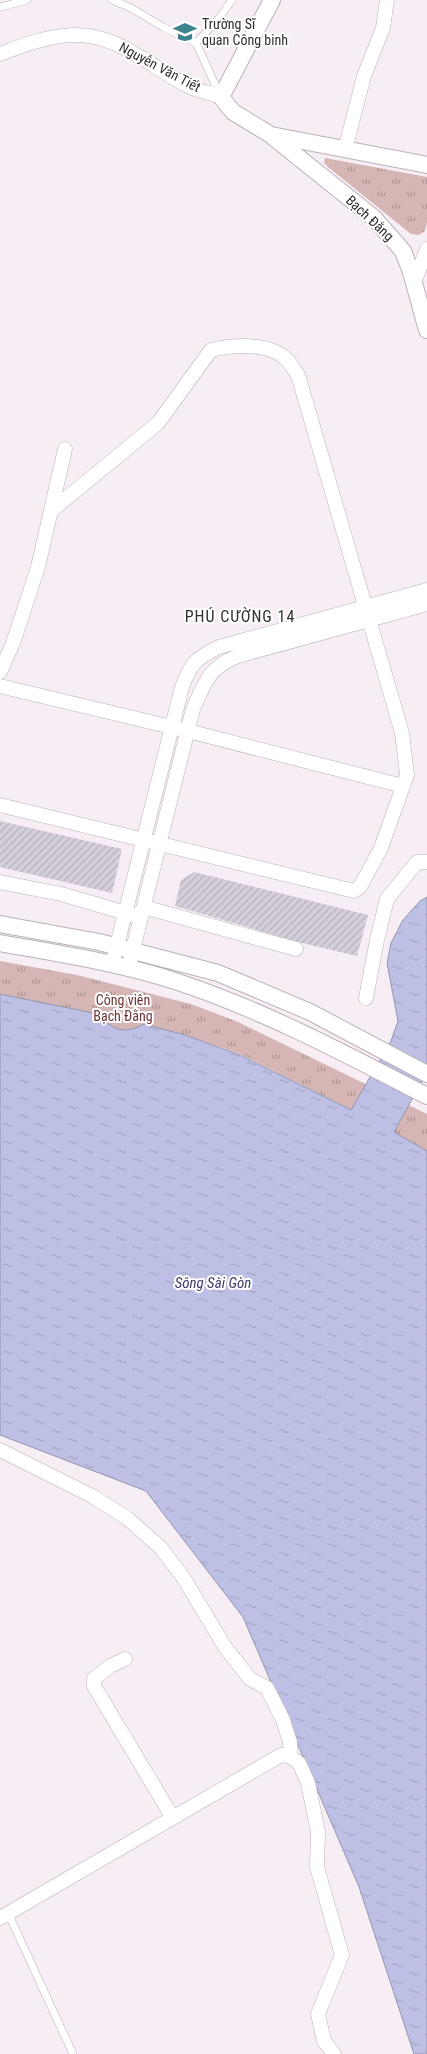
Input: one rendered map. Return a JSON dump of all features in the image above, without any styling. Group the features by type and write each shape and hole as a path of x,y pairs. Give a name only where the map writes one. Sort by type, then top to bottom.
{"street":[{"path":"221,97 272,0"},
{"path":"345,150 364,76 382,28 387,0"},
{"name":"Nguyễn Văn Tiết","path":"0,54 31,42 50,38 74,35 94,37 126,48 190,87 221,97 233,112 271,135 427,164"},
{"name":"Bạch Đằng","path":"271,135 374,218 389,233 403,251 427,330"},
{"path":"414,283 427,249"},
{"path":"0,805 354,891 360,887 381,848 407,775 402,733 298,375 286,358 267,349 227,346 211,350 158,423 51,511"},
{"path":"0,672 13,643 38,567 65,449"},
{"path":"128,969 194,709 208,676 221,663 238,656 367,613 427,590"},
{"path":"112,965 182,688 188,672 200,657 219,646 367,613 427,604"},
{"path":"0,686 172,727 403,786"},
{"path":"366,998 376,940 387,899 418,862 427,862"},
{"path":"0,882 60,894 136,915 142,912 144,907"},
{"path":"144,907 296,949"},
{"path":"0,924 44,931 117,947 218,973 310,1012 427,1074"},
{"path":"0,943 112,965 177,981 240,1004 307,1035 427,1096"},
{"path":"0,1450 92,1496 126,1518 160,1547 183,1577 225,1647 250,1679 267,1688 283,1720 290,1742 291,1757"},
{"path":"125,1659 110,1666 94,1679 94,1686 172,1818"},
{"path":"4,1916 281,1756 291,1757 299,1762 308,1783 318,1832 317,1867 342,1955 318,2014 324,2041 334,2054"}],"lane":[{"path":"0,7 27,0"},
{"path":"196,43 219,18 232,0"},
{"path":"116,1 196,43 221,97"},
{"path":"4,1916 73,2054"}],"green space":[{"path":"325,158 427,177 427,222 425,231 419,235 411,234 328,167 324,163"},
{"name":"Công viên Bạch Đằng","path":"0,961 77,975 191,1004 238,1022 427,1114 427,1151 240,1054 185,1035 134,1029 120,1030 107,1024 98,1014 0,994"}],"water":[{"name":"Sông Sài Gòn","path":"427,897 427,1072 394,1132 427,1151 427,2054 414,2054 359,1887 243,1617 146,1491 0,1435 0,994 98,1014 109,1024 119,1029 130,1029 144,1024 185,1035 240,1055 351,1110 391,1041 398,1021 387,963 391,943 403,920 420,901"}],"building":[{"path":"0,821 122,849 112,893 0,867"},
{"path":"194,872 368,915 357,956 302,943 175,906 181,880"}],"place":[{"name":"Trường Sĩ quan Công binh","path":"185,32"}],"district":[{"name":"PHÚ CƯỜNG 14","path":"240,616"}]}
